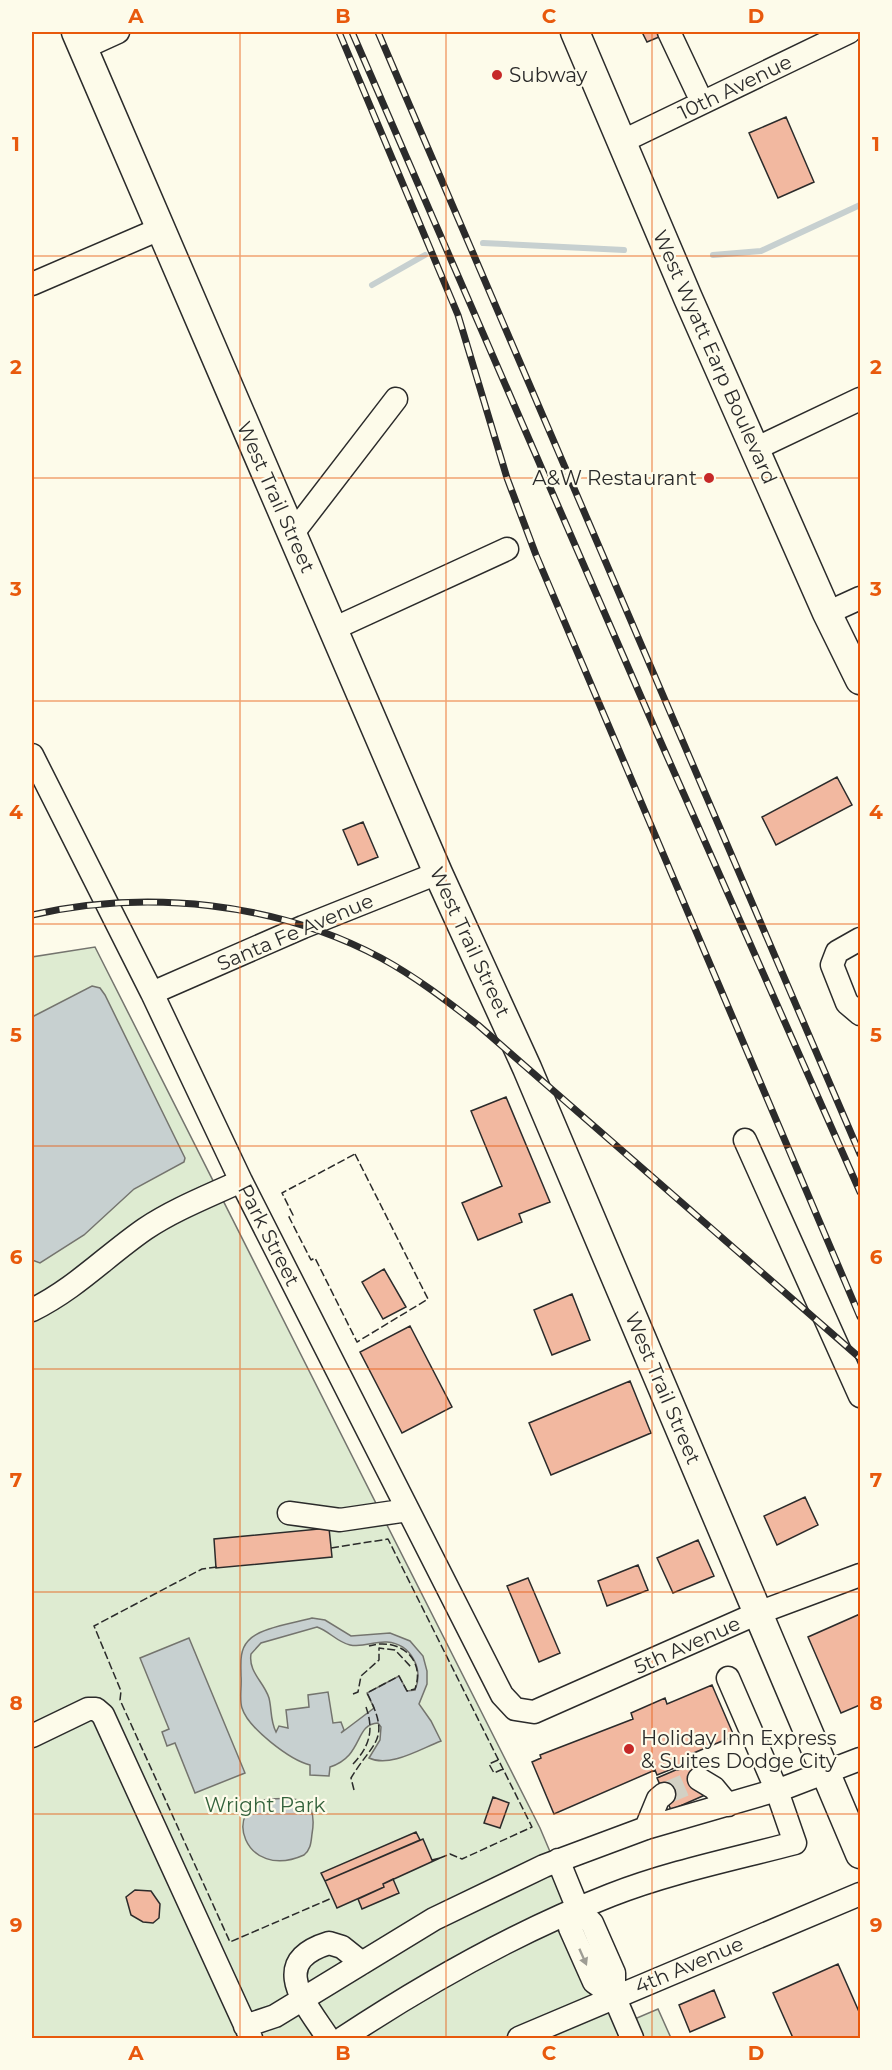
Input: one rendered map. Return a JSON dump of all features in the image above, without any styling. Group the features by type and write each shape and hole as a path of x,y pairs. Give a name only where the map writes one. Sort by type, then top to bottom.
{"main road":[{"name":"West Wyatt Earp Boulevard","path":"575,32 827,613 861,680"},
{"name":"West Trail Street","path":"79,40 162,228 250,439 293,533 438,873 527,1068 861,1854"}],"street":[{"path":"79,40 118,32"},
{"path":"669,32 702,102"},
{"name":"10th Avenue","path":"621,142 849,32"},
{"path":"32,284 162,228"},
{"path":"293,533 396,399"},
{"path":"755,449 861,399"},
{"path":"333,629 507,549"},
{"path":"827,613 861,598"},
{"name":"Park Street","path":"32,755 37,779 152,993 241,1181 502,1695 515,1709"},
{"name":"Santa Fe Avenue","path":"152,993 303,927 438,873"},
{"path":"861,939 837,952 832,965 847,1003 861,1014"},
{"path":"746,1140 861,1396"},
{"path":"32,1310 72,1287 122,1246 155,1223 241,1181"},
{"path":"289,1513 340,1521 408,1510"},
{"name":"5th Avenue","path":"515,1709 534,1712 758,1613 861,1575"},
{"path":"343,2038 414,1991 578,1909 614,1894 675,1875 795,1843 777,1791 728,1678"},
{"path":"32,1736 88,1709 96,1710 103,1715 248,2032 434,1920 558,1860 646,1828 777,1791 861,1759"},
{"path":"699,1779 714,1788 728,1805"},
{"path":"646,1828 658,1799 664,1794"},
{"path":"558,1860 578,1909 592,1923 614,1973 614,1996 633,2038"},
{"name":"4th Avenue","path":"519,2038 614,1996 861,1894"},
{"path":"328,2038 303,2000 294,1979 294,1970 300,1961 324,1945 335,1944 362,1963"}],"green space":[{"name":"Wright Park","path":"95,947 540,1828 623,2024 658,2009 671,2038 32,2038 32,957"}],"shaded area":[{"path":"92,986 100,988 105,995 185,1158 184,1162 134,1189 84,1235 40,1263 32,1260 32,1017"},
{"path":"312,1618 325,1620 351,1636 390,1633 410,1641 423,1656 427,1671 427,1684 419,1704 441,1741 395,1759 377,1760 369,1758 380,1740 381,1727 378,1723 370,1725 361,1734 348,1756 330,1767 329,1776 310,1775 310,1765 292,1757 261,1734 246,1716 241,1704 243,1649 253,1636 277,1626","holes":["317,1627 350,1645 387,1642 403,1647 416,1666 418,1674 415,1690 407,1691 399,1676 367,1693 374,1708 341,1733 344,1730 341,1722 333,1723 328,1692 308,1695 309,1707 286,1710 288,1728 279,1726 276,1732 269,1698 254,1672 251,1654 261,1643"]},
{"path":"189,1638 245,1773 195,1793 175,1743 167,1746 162,1732 169,1729 140,1658"},
{"path":"270,1799 298,1800 310,1807 313,1822 311,1843 304,1855 283,1861 266,1859 254,1851 246,1840 243,1827 246,1814 255,1805"}],"building":[{"path":"642,32 671,32 647,42"},
{"path":"786,117 814,182 778,198 749,133"},
{"path":"837,777 852,805 776,845 762,817"},
{"path":"363,822 378,857 358,865 343,830"},
{"path":"506,1097 550,1202 519,1214 522,1222 478,1240 462,1203 502,1186 471,1111"},
{"path":"384,1269 406,1307 383,1319 362,1282"},
{"path":"572,1294 590,1340 552,1355 534,1310"},
{"path":"410,1326 452,1407 402,1433 360,1352"},
{"path":"630,1381 651,1433 551,1475 529,1423"},
{"path":"805,1497 818,1525 777,1545 764,1516"},
{"path":"329,1528 332,1557 216,1568 214,1539"},
{"path":"698,1540 714,1576 673,1593 657,1558"},
{"path":"638,1565 648,1590 607,1606 598,1581"},
{"path":"528,1578 560,1653 539,1662 507,1586"},
{"path":"860,1614 860,1705 841,1713 808,1637"},
{"name":"Holiday Inn Express & Suites Dodge City","path":"712,1685 734,1736 689,1755 692,1761 678,1770 677,1767 657,1775 655,1770 554,1814 532,1762 541,1758 540,1755 633,1719 631,1713 665,1698 667,1704"},
{"path":"692,1763 705,1795 671,1810 657,1778"},
{"path":"493,1797 509,1803 500,1828 484,1823"},
{"path":"416,1832 420,1840 325,1881 321,1873"},
{"path":"423,1839 432,1860 440,1858 337,1908 325,1881"},
{"path":"393,1879 399,1893 362,1909 358,1899 384,1887 383,1884"},
{"path":"135,1890 151,1891 160,1904 159,1918 153,1923 143,1922 131,1915 126,1897"},
{"path":"838,1964 860,2014 860,2038 793,2038 773,1993"},
{"path":"714,1990 725,2017 690,2032 679,2005"}],"waterway":[{"path":"713,255 761,251 860,205"},
{"path":"483,243 624,250"},
{"path":"372,285 425,255"}],"tunnel":[{"path":"664,1794 699,1779"}],"railway":[{"path":"339,32 458,315 507,478 536,555 860,1317"},
{"path":"352,32 655,729 860,1192"},
{"path":"378,32 860,1154"},
{"path":"32,915 76,907 120,903 165,902 210,906 255,913 298,924 341,939 381,958 419,981 478,1025 860,1358"}],"fence":[{"path":"355,1154 428,1299 357,1342 315,1258 311,1260 289,1217 293,1215 282,1193 355,1154"},
{"path":"331,1548 388,1539 532,1827 462,1859 450,1854 440,1858"},
{"path":"217,1567 202,1569 94,1626 121,1691 120,1700 230,1942 332,1898"},
{"path":"354,1790 351,1778 377,1740 379,1731 378,1721 367,1693 399,1676 407,1691 415,1689 417,1678 417,1668 407,1652 390,1645 369,1646"},
{"path":"353,1694 358,1692 361,1676 379,1660 379,1648 395,1650 411,1667"},
{"path":"353,1764 363,1751 369,1737 370,1723 366,1707"},
{"path":"498,1760 489,1764 494,1773 503,1769"}],"place":[{"name":"Subway","path":"497,75"},
{"name":"A&W Restaurant","path":"709,478"},
{"name":"Holiday Inn Express & Suites Dodge City","path":"629,1749"}]}
